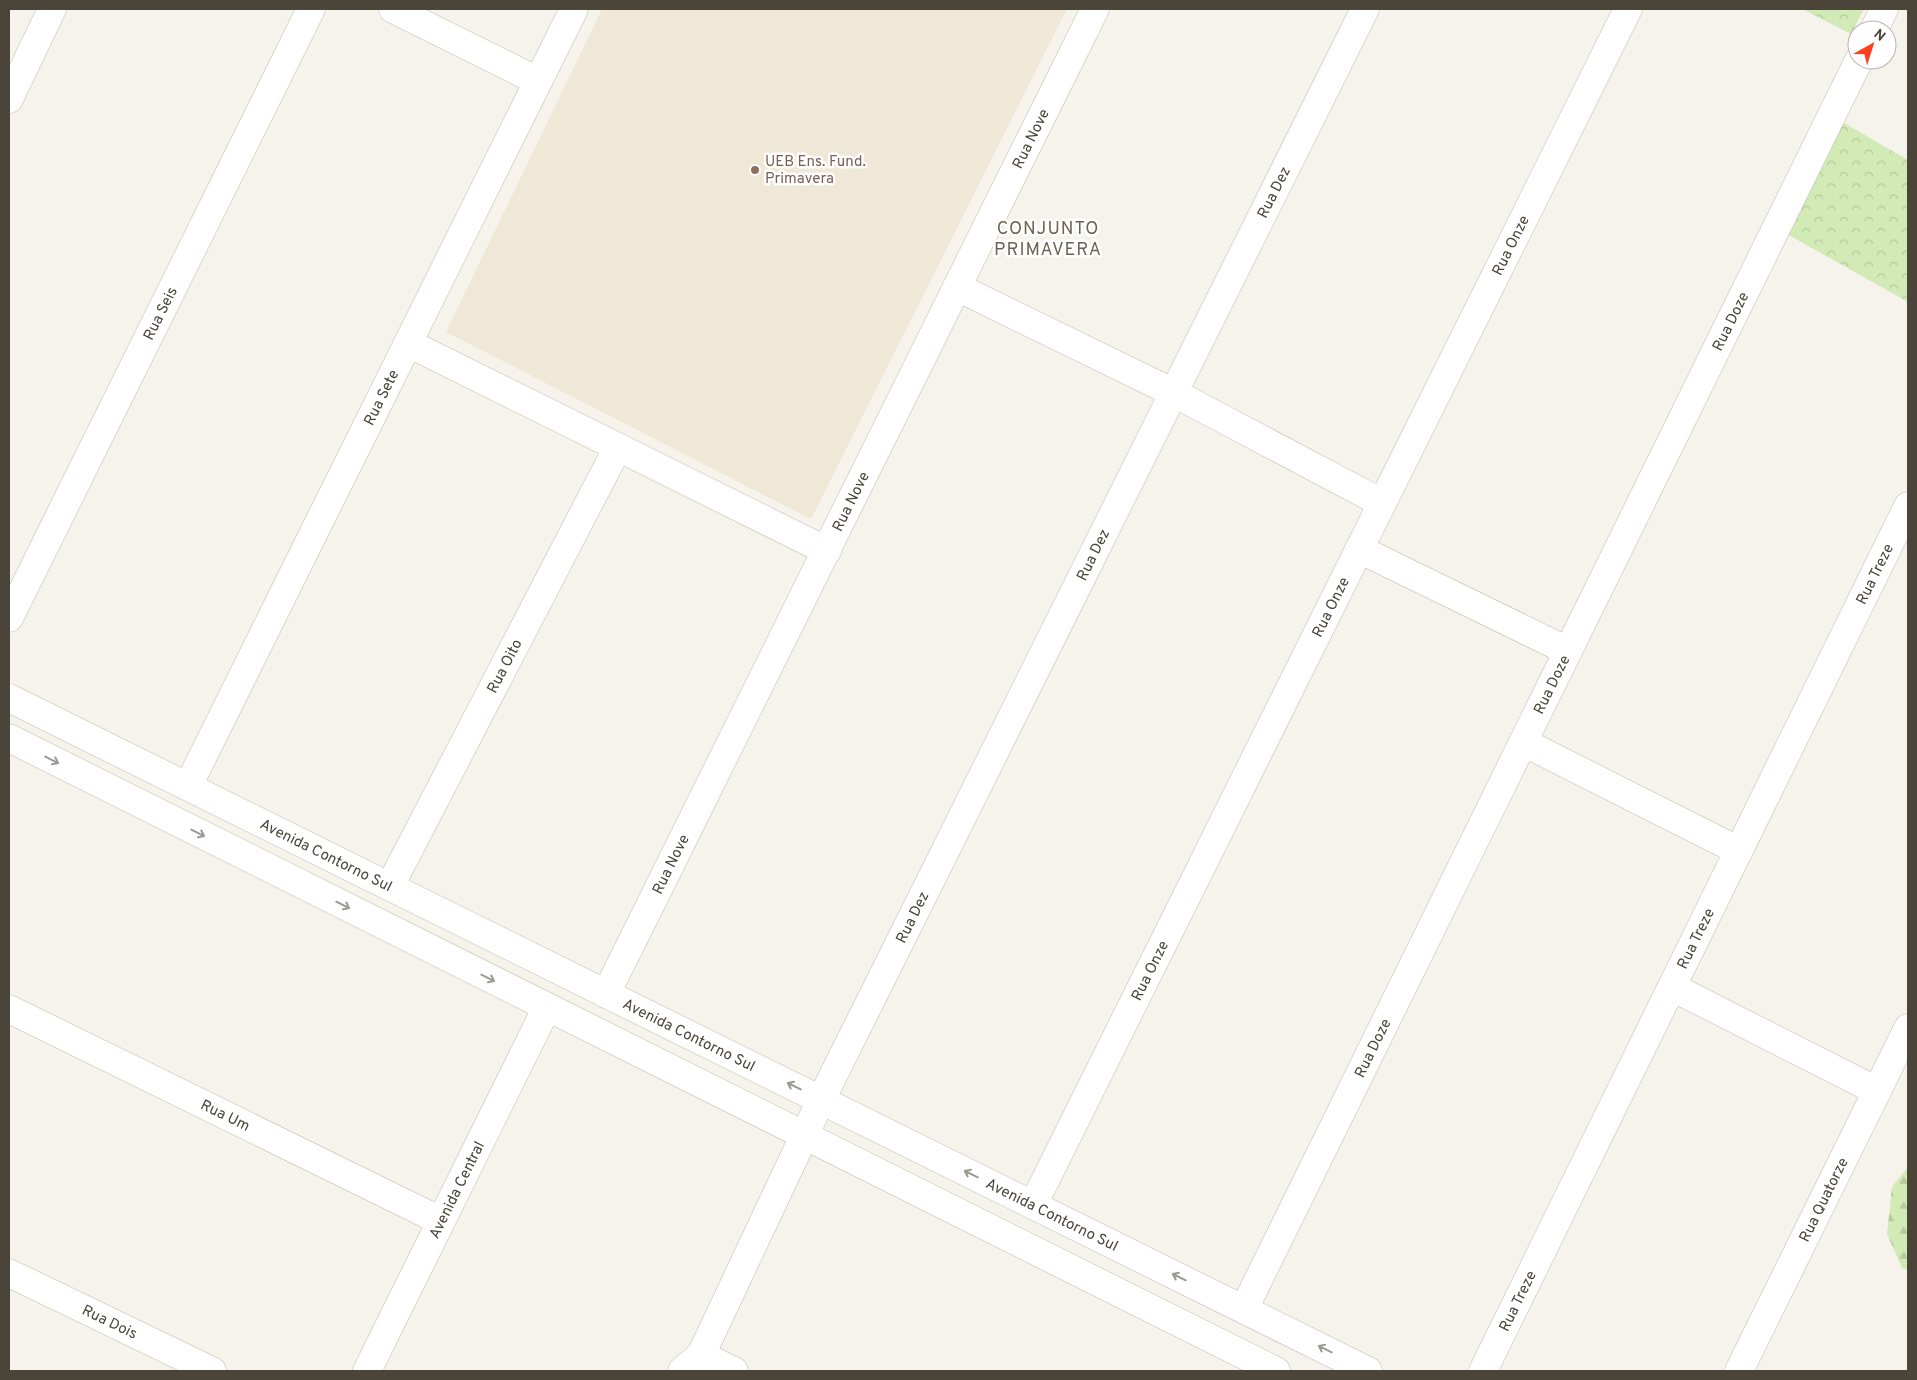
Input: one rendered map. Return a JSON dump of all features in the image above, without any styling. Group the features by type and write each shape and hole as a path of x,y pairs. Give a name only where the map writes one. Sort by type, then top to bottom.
{"street":[{"path":"9,99 52,9"},
{"name":"Rua Seis","path":"9,618 311,9"},
{"path":"393,9 538,81"},
{"name":"Rua Sete","path":"188,786 574,9"},
{"name":"Rua Nove","path":"606,994 1096,9"},
{"name":"Rua Dez","path":"804,1136 820,1100 1365,9"},
{"name":"Rua Onze","path":"1033,1205 1628,9"},
{"name":"Rua Doze","path":"1244,1309 1854,70"},
{"path":"957,287 1174,393 1382,503"},
{"path":"408,343 827,551"},
{"name":"Rua Oito","path":"390,886 618,447"},
{"name":"Rua Treze","path":"1483,1371 1908,506"},
{"path":"1359,549 1568,651"},
{"name":"Avenida Contorno Sul","path":"9,698 1368,1371"},
{"path":"9,738 1276,1371"},
{"path":"1523,742 1738,851"},
{"path":"1672,987 1878,1090"},
{"name":"Avenida Central","path":"367,1371 547,1007"},
{"name":"Rua Um","path":"9,1009 441,1221"},
{"name":"Rua Quatorze","path":"1739,1371 1908,1028"},
{"path":"734,1371 692,1363 804,1136"},
{"name":"Rua Dois","path":"9,1273 212,1371"}],"shaded area":[{"name":"UEB Ens. Fund. Primavera","path":"602,9 1067,9 811,519 446,332"}],"green space":[{"path":"1802,9 1864,9 1858,20 1847,20 1847,32"},
{"path":"1839,120 1908,160 1908,302 1778,229"},
{"path":"1908,1167 1908,1270 1902,1268 1887,1234 1892,1187"}],"place":[{"name":"UEB Ens. Fund. Primavera","path":"755,170"}],"district":[{"name":"CONJUNTO PRIMAVERA","path":"1048,238"}]}
